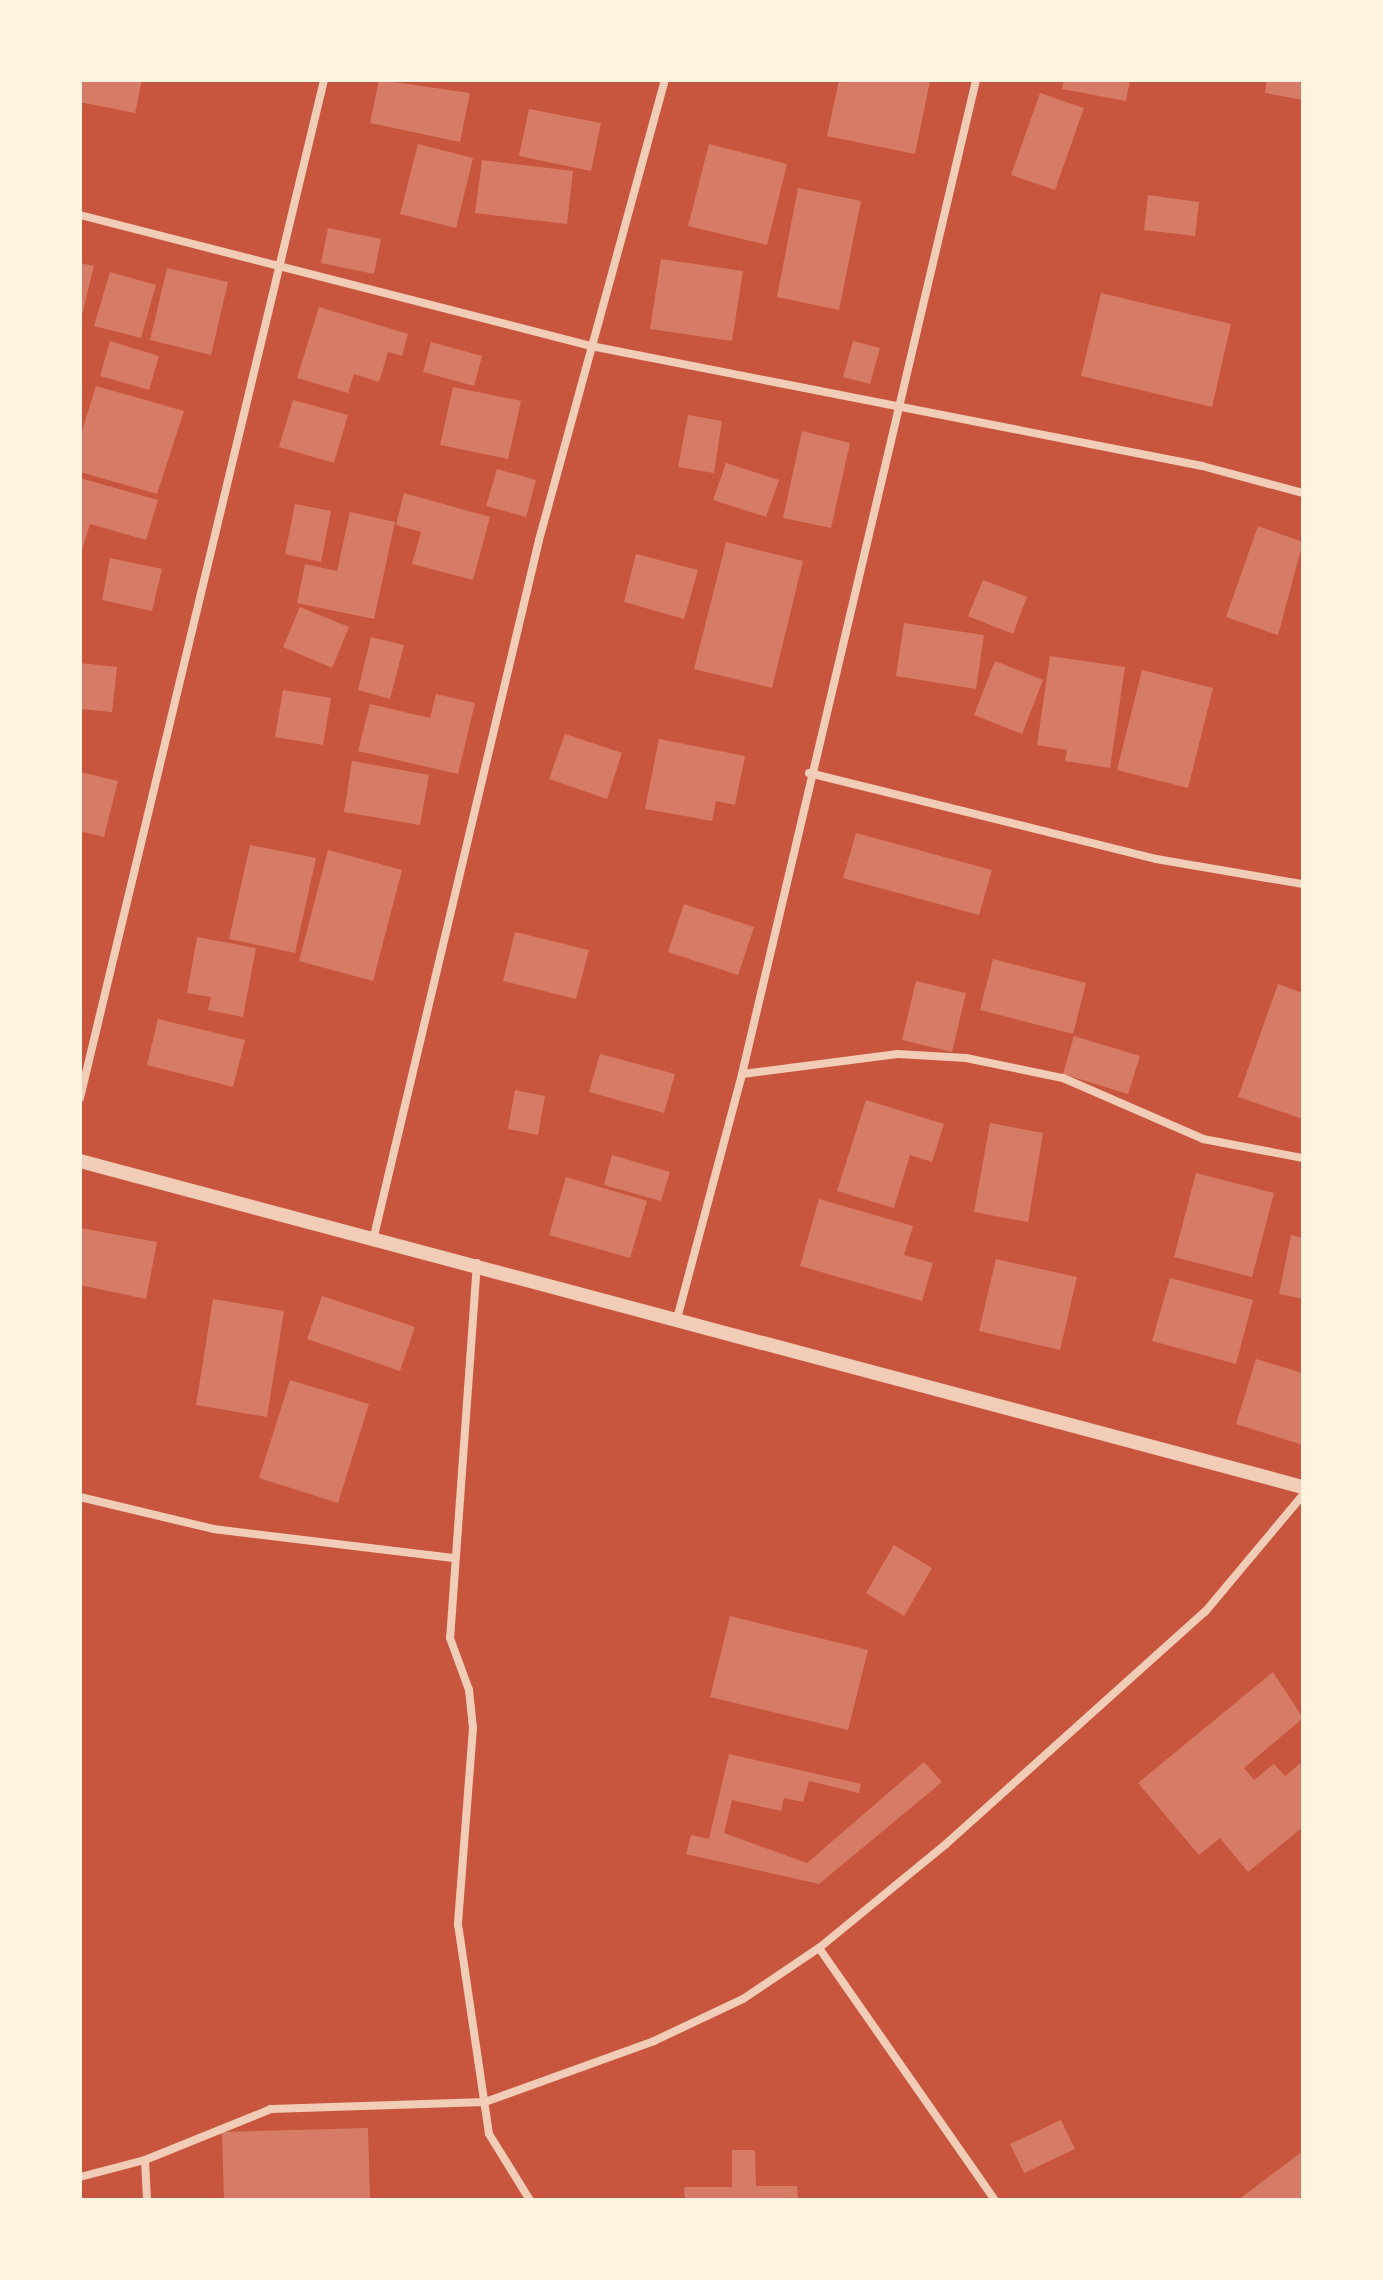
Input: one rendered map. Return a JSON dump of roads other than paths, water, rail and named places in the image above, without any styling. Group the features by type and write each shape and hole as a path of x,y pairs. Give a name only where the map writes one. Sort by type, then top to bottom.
{"street":[{"path":"80,1098 276,267 324,80"},
{"path":"374,1236 452,889 591,346 665,80"},
{"path":"678,1315 742,1074 809,773 976,80"},
{"path":"80,215 591,346 898,406 1303,493"},
{"path":"809,773 1156,859 1303,884"},
{"path":"742,1074 898,1054 966,1058 1063,1078 1203,1139 1303,1158"},
{"path":"80,1161 678,1315 1303,1487"},
{"path":"477,1262 453,1558 450,1638 469,1690 473,1728 458,1924 495,2150 530,2200"},
{"path":"80,2177 145,2160 271,2109 485,2102 654,2041 743,1999 819,1948 1205,1612 1303,1495"},
{"path":"80,1497 213,1529 453,1558"},
{"path":"819,1948 995,2200"},
{"path":"145,2160 147,2200"}]}
